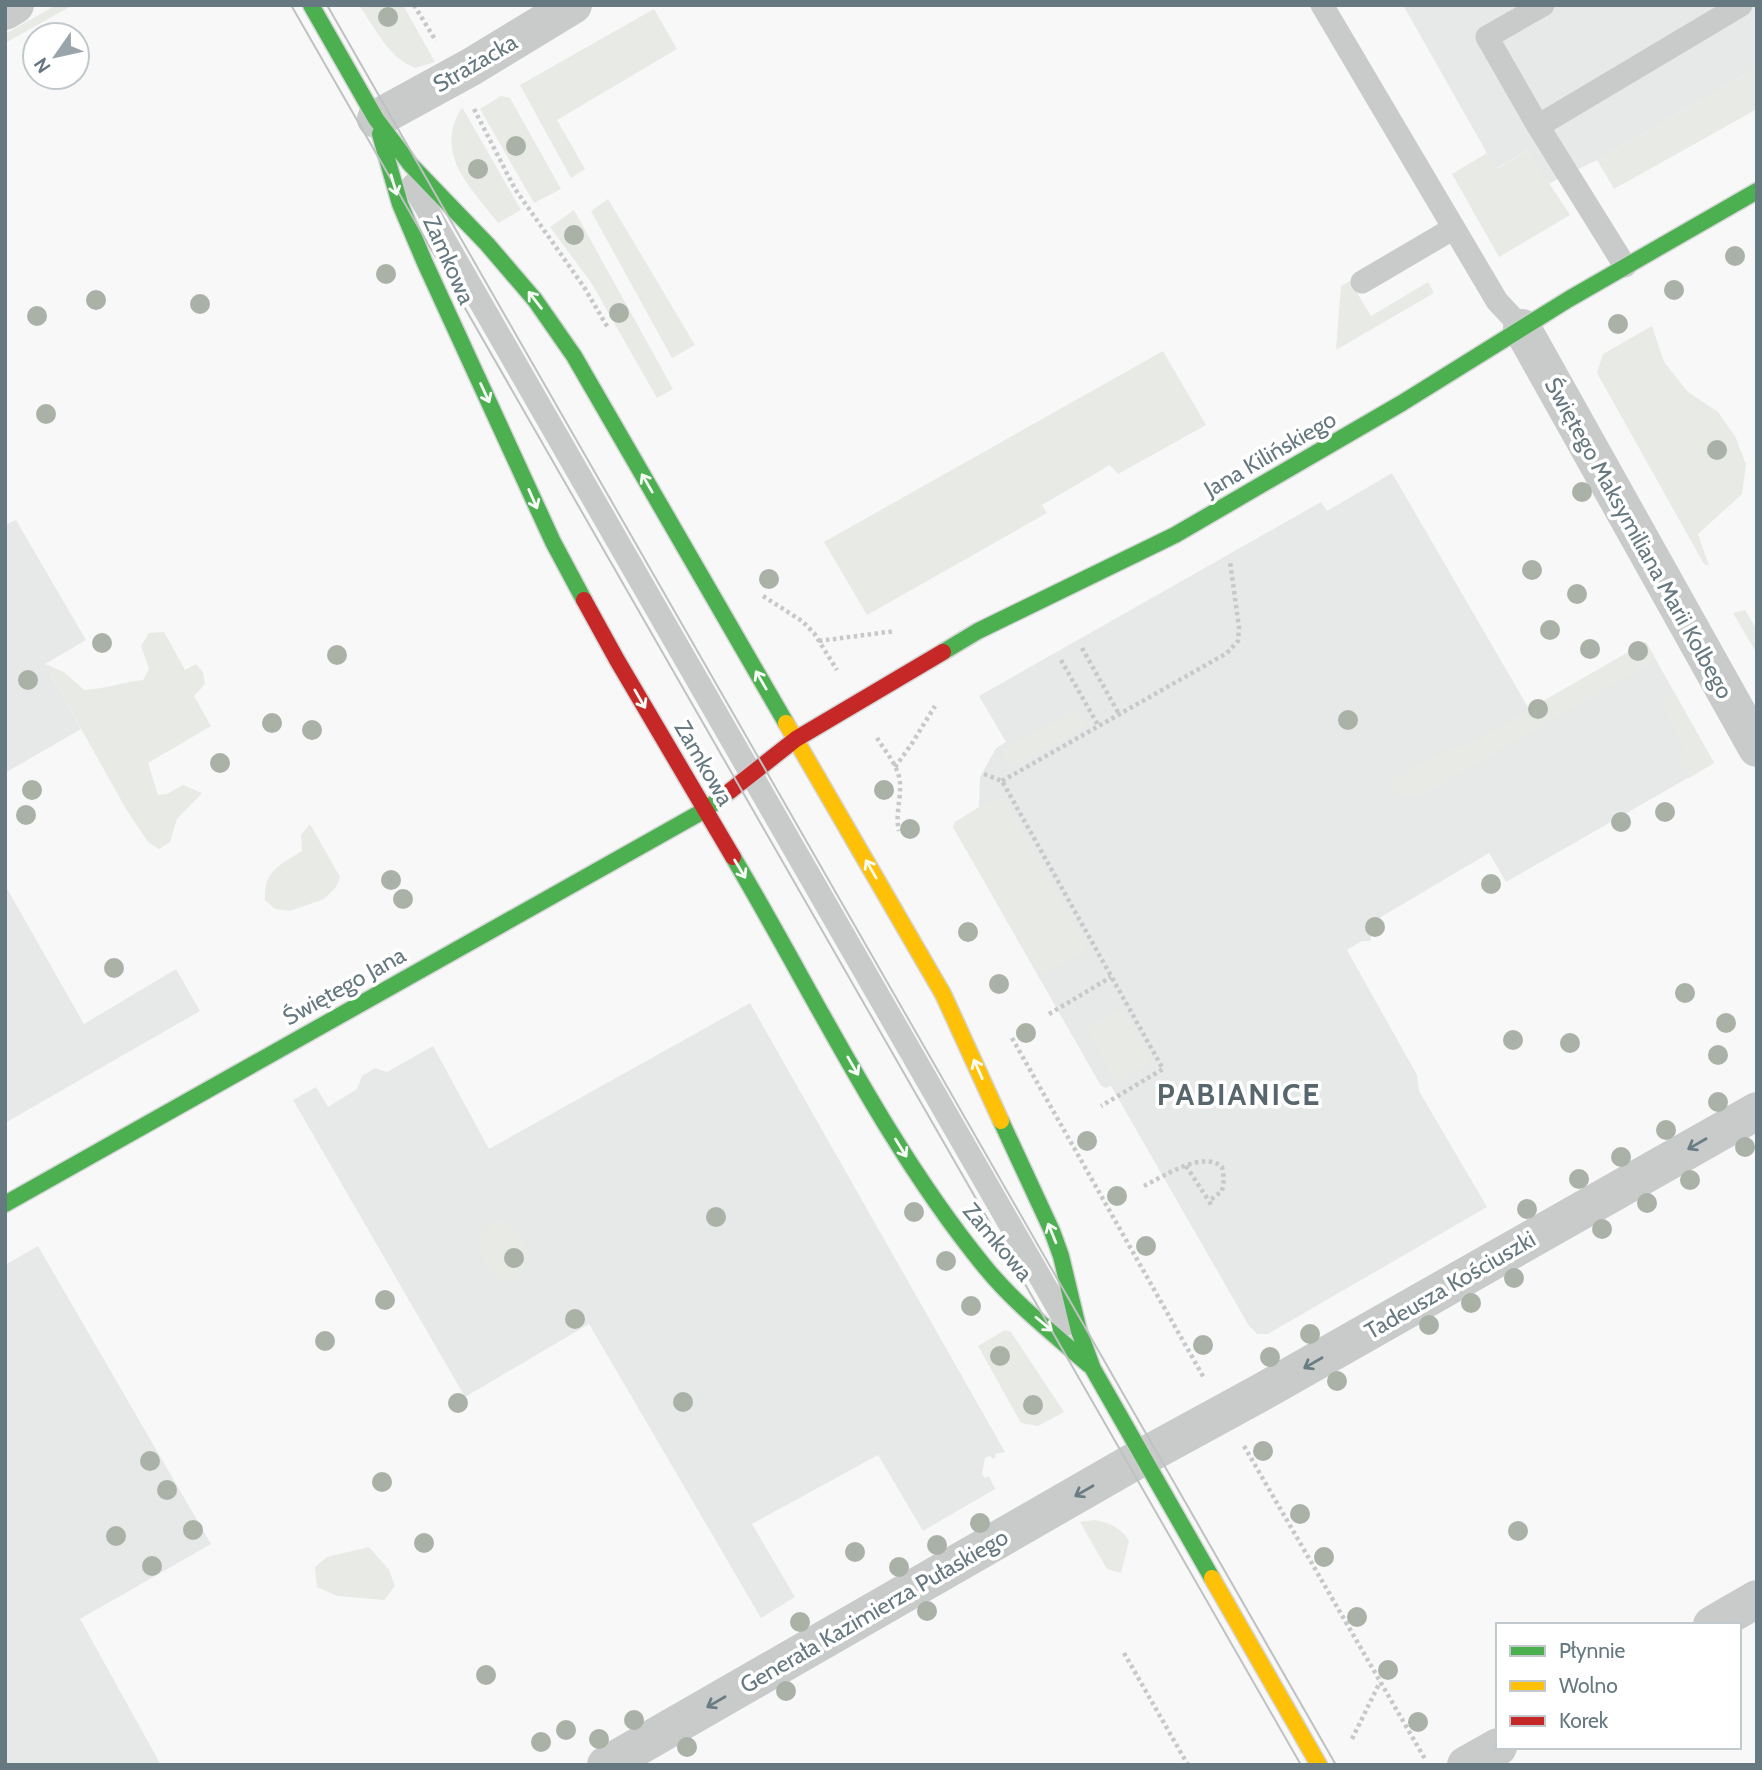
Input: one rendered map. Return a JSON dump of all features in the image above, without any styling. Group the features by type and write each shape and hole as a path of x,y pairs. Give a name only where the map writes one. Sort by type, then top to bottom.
{"street":[{"path":"5,10 15,5"},
{"name":"Zamkowa","path":"311,5 376,119 410,164 487,244 535,300 574,356 909,934 961,1031 1052,1231 1061,1256 1079,1331 1093,1369 1319,1765"},
{"name":"Strażacka","path":"376,119 471,67 573,5"},
{"name":"Zamkowa","path":"376,119 405,217 540,515 570,575 885,1122 936,1203 986,1269 1008,1293 1093,1369"},
{"name":"Jana Kilińskiego","path":"750,775 796,739 978,631 1175,535 1391,410 1625,266 1757,191"},
{"name":"Świętego Maksymiliana Marii Kolbego","path":"1522,328 1757,748"},
{"name":"Świętego Jana","path":"5,1204 705,810 750,775"},
{"name":"Tadeusza Kościuszki","path":"1143,1457 1757,1111"},
{"name":"Generała Kazimierza Pułaskiego","path":"606,1765 1143,1457"},
{"path":"1716,1623 1757,1600"},
{"path":"1466,1765 1496,1748"}],"lane":[{"path":"1322,5 1497,302 1522,328"},
{"path":"1543,5 1487,37 1625,266"},
{"path":"1538,125 1741,5"},
{"path":"376,119 1093,1369"},
{"path":"1362,282 1454,228"}],"path":[{"path":"1002,782 1227,653 1238,641 1239,627 1230,562"},
{"path":"1082,648 1119,714"},
{"path":"1060,660 1098,725"},
{"path":"875,735 901,782 897,821 902,841"},
{"path":"895,767 911,745"},
{"path":"984,774 1002,782 1163,1069 1101,1106"},
{"path":"1049,1014 1111,977"},
{"path":"1006,1029 1209,1386"},
{"path":"1144,1186 1186,1166 1205,1160 1212,1161 1222,1167 1224,1179 1222,1191 1209,1201"},
{"path":"1186,1166 1212,1207"},
{"path":"1243,1444 1427,1762"},
{"path":"1124,1653 1188,1765"},
{"path":"1351,1741 1380,1682"}],"shaded area":[{"path":"56,5 73,5 44,21 28,21"},
{"path":"359,5 403,5 435,62 415,68 397,57"},
{"path":"1403,5 1757,5 1757,68 1597,160 1548,184 1527,150 1496,169"},
{"path":"654,9 677,49 557,120 585,169 571,178 520,85"},
{"path":"21,25 21,34 5,43 5,34"},
{"path":"1757,68 1757,109 1614,189 1597,160"},
{"path":"501,96 510,98 561,189 534,203 480,109"},
{"path":"462,107 521,210 498,223 467,183 453,155 451,140 454,124"},
{"path":"1527,150 1570,215 1499,257 1452,174 1487,153 1497,169"},
{"path":"608,199 695,345 672,358 591,211"},
{"path":"574,210 673,389 657,398 592,284 550,227"},
{"path":"1350,281 1371,316 1428,282 1434,293 1336,350 1341,286"},
{"path":"1652,326 1664,362 1688,392 1718,412 1736,438 1746,465 1742,494 1698,534 1709,566 1704,564 1597,373 1603,354"},
{"path":"1163,351 1206,425 1118,474 1110,465 1042,505 1047,513 867,615 824,542"},
{"path":"1392,473 1529,709 1646,642 1714,763 1506,882 1489,853 1371,923 1371,941 1362,941 1347,950 1417,1075 1419,1091 1487,1207 1268,1334 1257,1334 1249,1326 1111,1086 1101,1086 953,827 955,822 979,807 980,777 996,748 1006,742 979,696 1321,502 1327,511"},
{"path":"16,520 86,640 45,664 81,729 5,773 5,525"},
{"path":"1745,610 1757,630 1757,654 1733,613"},
{"path":"164,632 185,670 196,664 203,672 205,684 194,696 211,726 148,763 158,795 167,794 183,785 202,793 177,819 170,842 159,849 148,842 126,809 45,664 64,672 84,690 143,680 149,669 141,646 149,633"},
{"path":"1646,642 1656,660 1423,794 1398,794 1389,782 1450,748 1465,747"},
{"path":"1673,690 1714,763 1689,778 1680,761 1683,744 1661,704"},
{"path":"1077,709 1086,721 1084,727 1013,767 1008,766 1003,753 1006,748"},
{"path":"998,797 1005,800 1087,945 1083,952 1043,974 1037,972 953,827 955,822"},
{"path":"310,824 340,877 336,887 324,899 290,911 275,909 265,900 267,882 274,870 302,851 301,835"},
{"path":"5,885 84,1024 176,969 200,1011 5,1123"},
{"path":"750,1003 1005,1452 995,1454 993,1459 990,1456 985,1458 982,1474 985,1478 989,1476 995,1489 923,1531 878,1455 752,1524 795,1597 761,1618 589,1324 465,1397 293,1100 316,1087 328,1107 357,1089 362,1076 375,1068 387,1072 433,1046 489,1149"},
{"path":"1120,1010 1151,1059 1149,1064 1121,1081 1114,1079 1088,1031"},
{"path":"495,1221 512,1228 529,1254 525,1269 514,1281 500,1279 494,1275 478,1245 483,1230"},
{"path":"38,1246 211,1544 80,1619 161,1765 5,1765 5,1265"},
{"path":"1005,1330 1011,1332 1064,1412 1038,1426 1021,1423 978,1346"},
{"path":"1094,1520 1114,1526 1129,1541 1121,1573 1107,1569 1080,1522"},
{"path":"369,1547 389,1570 395,1586 384,1600 337,1596 317,1587 315,1567 327,1557"}],"tram line":[{"path":"291,5 1301,1765"},
{"path":"327,5 1336,1765"}],"traffic: fast":[{"path":"311,5 376,119 410,164 487,244 535,300 574,356 786,723"},
{"path":"380,134 400,204 425,263 553,542 584,600"},
{"path":"943,652 978,631 1175,535 1402,403 1569,299 1757,191"},
{"path":"5,1204 705,810 730,791"},
{"path":"733,857 882,1119 949,1220 1009,1294 1089,1365"},
{"path":"1001,1121 1052,1231 1061,1256 1079,1331 1093,1369 1212,1578"}],"traffic: slow":[{"path":"786,723 943,994 1001,1121"},
{"path":"1212,1578 1319,1765"}],"traffic: jam":[{"path":"584,600 733,857"},
{"path":"730,791 796,739 943,652"}],"district":[{"name":"PABIANICE","path":"1239,1094"}]}
